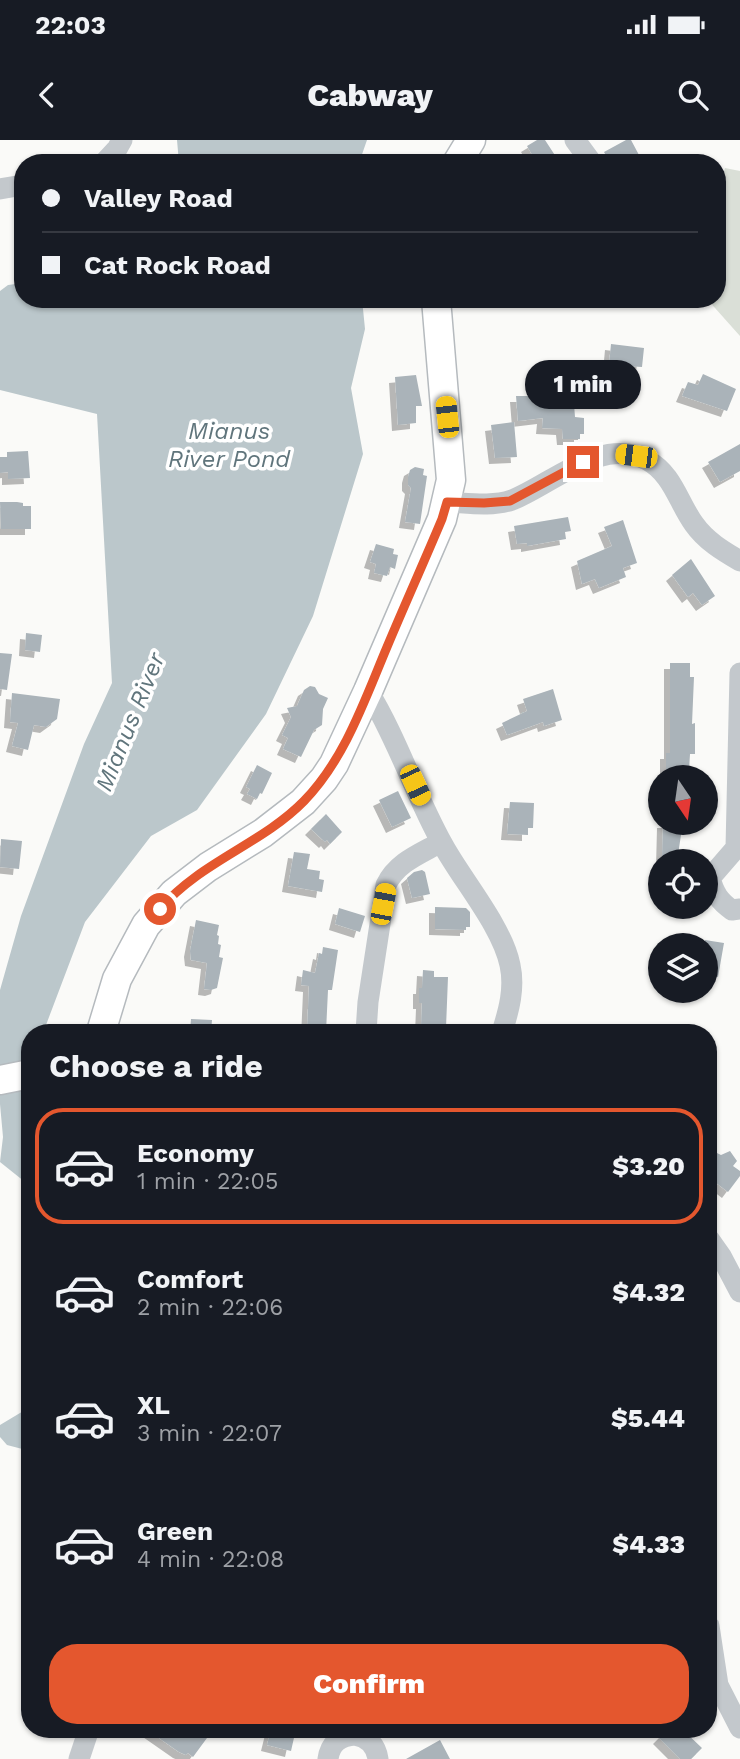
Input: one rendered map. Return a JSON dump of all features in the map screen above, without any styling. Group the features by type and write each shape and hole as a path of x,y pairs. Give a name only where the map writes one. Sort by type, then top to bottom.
{"main road":[{"path":"103,1024 117,979 146,925 174,893 303,803 334,764 368,691 439,526 451,480 437,308"},
{"path":"0,1080 21,1076"}],"street":[{"path":"447,502 510,501 583,462 612,455 636,456 646,460 665,475 699,531 740,561"},
{"path":"740,673 738,849 716,868 710,878 714,893 724,904 732,910 740,909"},
{"path":"368,691 384,718 441,842 495,928 510,962 513,980 510,1009 505,1024"},
{"path":"367,1024 386,885 392,873 403,863 441,842"},
{"path":"717,1250 740,1292"},
{"path":"717,1678 740,1728"},
{"path":"79,1759 86,1738"},
{"path":"328,1759 331,1747 337,1740 344,1738"},
{"path":"362,1738 371,1742 378,1759"}],"shaded area":[{"path":"726,168 740,171 740,336 715,308 726,308"}],"water":[{"path":"177,140 367,140 362,154 178,154"},
{"name":"Mianus River Pond","path":"14,284 14,308 363,308 365,329 351,388 363,454 313,616 266,714 197,810 151,836 85,922 46,1024 21,1024 21,1179 0,1162 3,1137 0,1104 0,990 21,916 84,744 112,683 97,414 0,390 0,291"},
{"path":"21,1412 21,1449 7,1445 0,1437 0,1425"}],"building":[{"path":"537,140 545,140 554,154 532,154 527,146"},
{"path":"631,140 638,154 605,154 604,152"},
{"path":"611,344 644,348 642,367 609,365"},
{"path":"703,374 736,389 727,411 682,396 688,382 698,385"},
{"path":"416,375 422,406 416,406 416,423 398,425 395,377"},
{"path":"516,396 560,396 560,404 574,404 575,417 584,418 584,434 580,434 580,439 563,439 562,429 542,428 543,418 518,421"},
{"path":"514,422 517,457 495,458 491,425"},
{"path":"740,444 740,471 720,482 708,462"},
{"path":"28,451 30,478 8,479 8,472 0,473 0,457 7,457 7,452"},
{"path":"415,467 424,469 423,475 427,476 420,524 405,522 411,488 408,485 408,477 410,470"},
{"path":"0,502 17,502 23,503 23,506 31,506 31,529 1,529"},
{"path":"568,517 571,531 565,532 566,539 527,546 527,543 517,544 514,526"},
{"path":"623,520 637,563 623,568 626,577 599,588 595,579 582,584 577,561 612,546 604,527"},
{"path":"376,544 394,549 393,554 398,555 395,569 390,567 387,576 374,573 376,564 370,562"},
{"path":"691,559 715,596 702,605 693,593 688,597 672,575"},
{"path":"26,633 42,635 40,652 25,650"},
{"path":"0,653 12,654 7,690 0,689"},
{"path":"670,663 690,663 690,677 694,677 692,724 695,723 695,754 690,754 689,765 666,765 666,753 670,753"},
{"path":"310,686 328,698 323,709 322,725 314,730 301,757 283,749 288,738 282,735 291,717 287,708 297,706 304,690"},
{"path":"553,689 562,720 544,726 543,722 507,735 502,723 527,711 523,699"},
{"path":"12,693 60,699 57,719 46,727 34,725 28,750 12,746 18,723 10,722"},
{"path":"257,765 272,773 257,799 247,794 250,789 246,787"},
{"path":"398,791 411,818 392,827 379,800"},
{"path":"510,802 534,803 533,828 528,828 528,835 507,834"},
{"path":"326,814 342,832 330,844 311,829"},
{"path":"663,835 681,835 679,849 662,849"},
{"path":"1,839 22,841 19,869 0,867"},
{"path":"294,852 310,854 307,869 320,871 319,879 324,880 322,892 288,886"},
{"path":"422,870 425,872 430,894 412,898 407,878"},
{"path":"435,907 466,908 470,912 470,927 466,927 466,930 435,929"},
{"path":"339,908 365,916 360,932 335,924"},
{"path":"196,920 219,925 219,957 223,958 217,988 211,990 204,989 207,963 191,960 190,951"},
{"path":"718,942 724,943 718,977"},
{"path":"323,947 338,950 332,990 328,990 326,1024 307,1024 309,986 301,985 303,970 315,973 319,953 322,954"},
{"path":"423,970 434,971 434,977 448,977 446,1024 421,1024 422,1003 419,1003 419,988 422,988"},
{"path":"191,1019 212,1020 212,1024 191,1024"},
{"path":"730,1151 737,1161 733,1166 740,1171 740,1176 728,1192 717,1184 717,1153 721,1155"},
{"path":"159,1738 207,1738 193,1757 179,1752"},
{"path":"269,1738 294,1738 291,1751 267,1745"},
{"path":"659,1738 691,1738 702,1748 691,1759 680,1759"},
{"path":"440,1740 450,1759 406,1759"}],"route":[{"path":"160,909 174,893 208,867 263,833 303,803 324,779 334,764 368,691 447,502 510,501 583,462"}],"water label":[{"name":"Mianus River","path":"130,722"}]}
